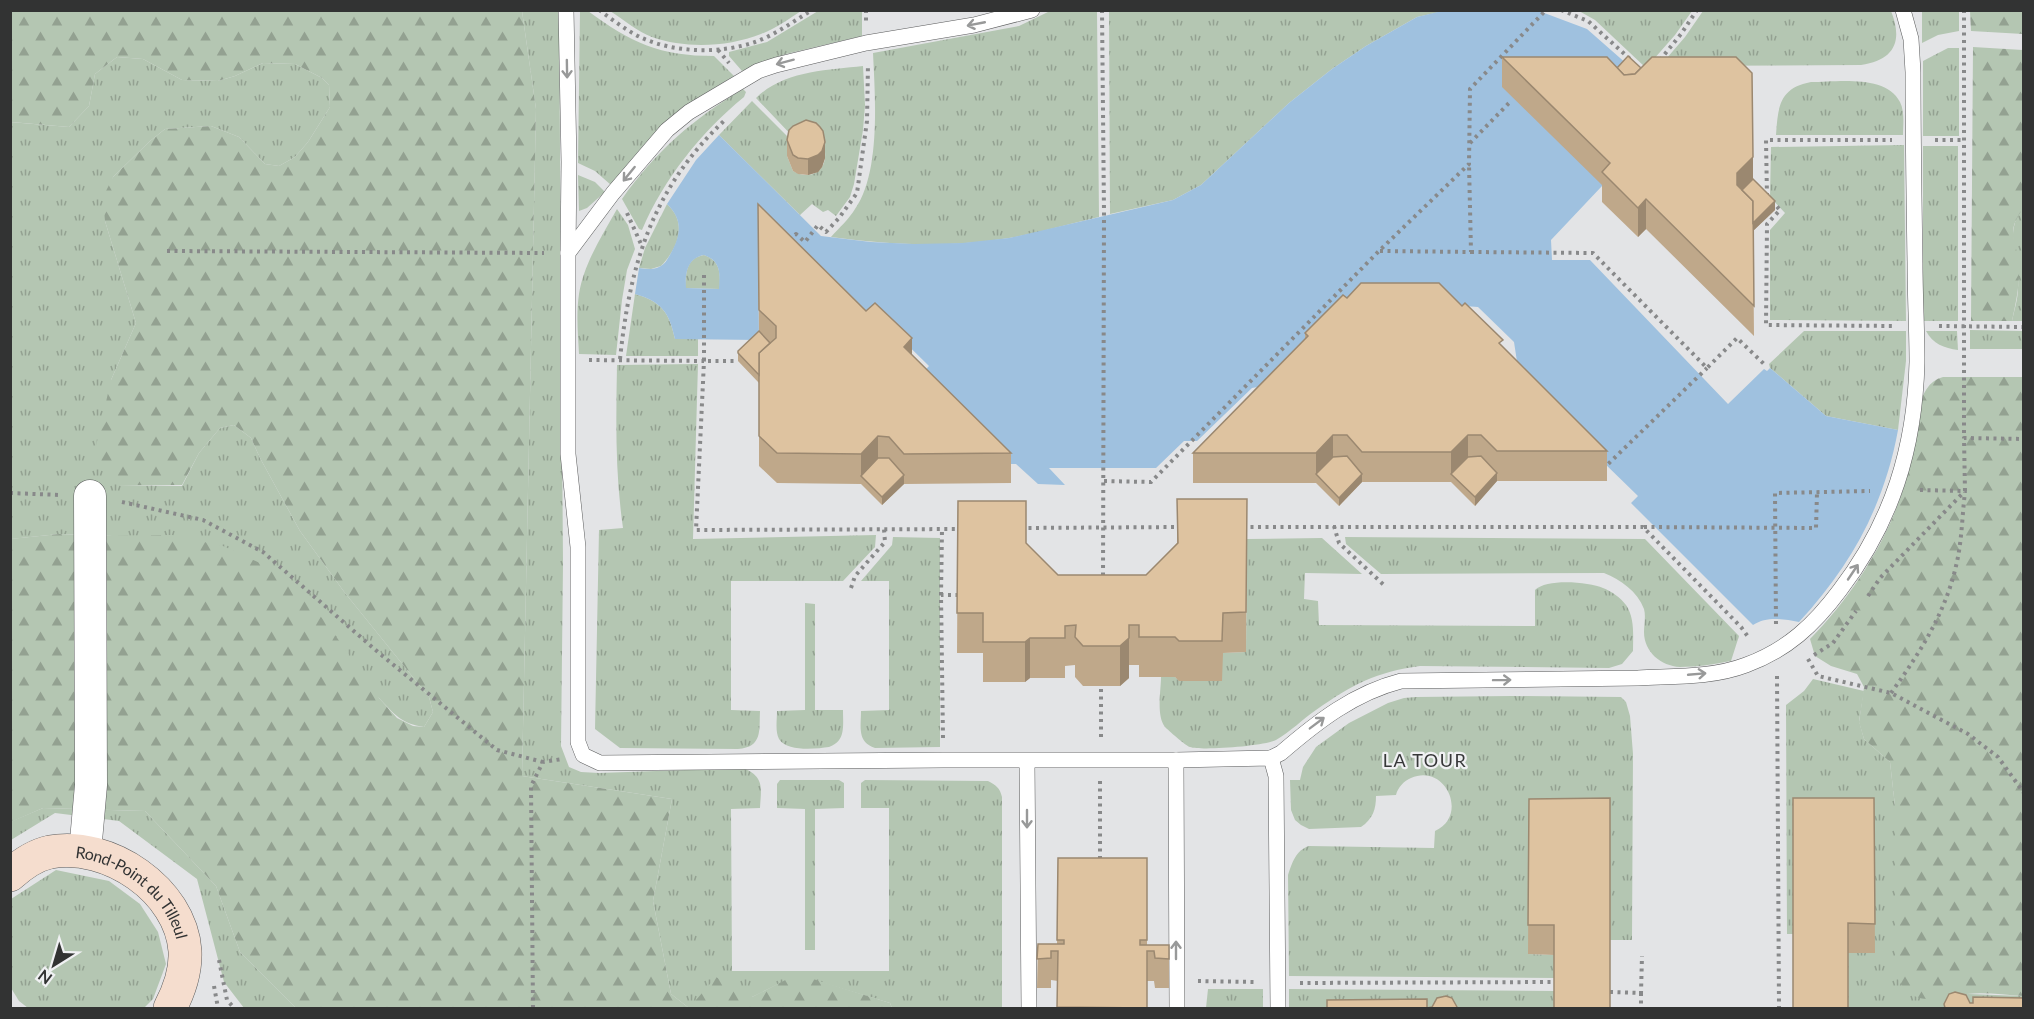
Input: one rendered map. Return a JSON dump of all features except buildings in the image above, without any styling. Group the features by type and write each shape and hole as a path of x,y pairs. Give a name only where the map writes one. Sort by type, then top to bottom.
{"main road":[{"name":"Rond-Point du Tilleul","path":"10,875 48,852 85,852 113,860 133,871 158,894 178,925 185,952 181,982 175,1002"}],"street":[{"path":"85,852 91,785 90,496"}],"lane":[{"path":"566,10 569,162 568,454 578,548 578,742 583,755 600,763 1271,758 1281,753 1335,710 1380,687 1401,681 1673,676 1729,670 1756,661 1791,642 1820,615 1852,574 1881,525 1901,473 1913,410 1917,361 1911,39 1903,10"},
{"path":"568,253 619,186 667,130 689,112 742,80 776,65 866,43 974,25 1032,10"},
{"path":"1271,758 1276,776 1278,1008"},
{"path":"1176,760 1177,1008"},
{"path":"1027,761 1029,1008"}],"path":[{"path":"599,10 642,38 668,46 718,50 757,41 812,10"},
{"path":"786,238 790,243 796,234 805,242 818,225 826,231 848,207 857,193 865,145 869,82 866,10"},
{"path":"1102,10 1103,582"},
{"path":"1471,252 1470,88 1546,10"},
{"path":"1561,10 1588,21 1632,61"},
{"path":"1653,67 1681,34 1697,10"},
{"path":"1891,693 1942,612 1957,565 1965,491 1964,10"},
{"path":"718,50 742,80"},
{"path":"1470,144 1509,103"},
{"path":"620,359 623,326 636,261 649,225 661,203 701,145 732,114"},
{"path":"1766,325 1767,224 1780,210 1767,195 1766,140 1965,140"},
{"path":"1104,481 1150,482 1379,251 1469,164"},
{"path":"167,251 568,253"},
{"path":"1379,251 1593,253 1707,368"},
{"path":"704,275 704,361 696,530 965,529"},
{"path":"1603,470 1737,338 1764,364"},
{"path":"568,361 620,359 738,361"},
{"path":"1964,438 2024,438"},
{"path":"1779,1008 1774,493 1965,491"},
{"path":"1867,597 1880,578 1965,491"},
{"path":"10,493 90,496 203,519 263,552 497,750 543,762 583,755"},
{"path":"1242,527 1816,528 1817,493"},
{"path":"1334,526 1339,543 1384,586"},
{"path":"1011,528 1184,527"},
{"path":"1643,527 1742,627 1753,643 1756,661"},
{"path":"942,529 943,759"},
{"path":"851,588 855,576 885,542 884,530"},
{"path":"941,595 957,595"},
{"path":"1777,669 1808,659 1833,643 1860,606"},
{"path":"1808,659 1818,676 1891,693 1968,734 1998,758 2024,793"},
{"path":"1100,866 1101,686"},
{"path":"533,1008 531,786 543,762"},
{"path":"1641,1008 1642,956"},
{"path":"1176,980 1262,982"},
{"path":"1291,983 1552,982"},
{"path":"1610,992 1641,993"}],"green space":[{"path":"11,11 522,11 536,109 522,776 672,799 653,901 671,994 689,1008 296,1008 240,952 216,886 145,811 43,808 11,822 10,539 59,534 172,535 223,546 277,571 326,622 379,698 397,718 413,726 424,727 433,712 429,697 345,593 300,531 251,438 234,425 220,428 199,453 182,485 118,485 106,474 96,446 111,380 136,323 105,221 103,197 113,177 165,129 211,126 239,137 265,164 279,166 295,157 308,142 330,107 329,85 322,78 295,64 263,63 218,81 182,80 143,59 117,57 95,74 89,106 69,127 11,122"},
{"path":"522,11 559,11 563,564 561,746 569,767 581,772 599,773 743,768 755,775 760,784 760,808 731,809 732,971 889,971 889,808 861,808 861,783 865,780 991,782 999,789 1002,797 1002,1008 892,1008 890,1003 797,975 752,997 689,1008 671,994 653,901 672,799 522,776 536,109"},
{"path":"580,11 588,11 618,32 647,46 678,53 714,56 734,76 685,106 643,146 611,185 595,171 578,163"},
{"path":"610,11 801,11 777,27 761,34 735,42 693,45 665,41 647,35"},
{"path":"818,11 862,11 862,36 786,54 742,71 729,56 729,52 767,42"},
{"path":"1050,11 1097,11 1099,217 1020,236 965,243 898,243 831,237 855,209 869,175 874,133 873,53 1019,26"},
{"path":"1109,11 1445,11 1417,17 1366,46 1332,69 1289,103 1201,185 1173,200 1110,214"},
{"path":"1579,11 1692,11 1675,35 1646,68 1595,20"},
{"path":"1703,11 1891,11 1895,22 1896,40 1889,54 1882,59 1861,65 1660,66 1685,37"},
{"path":"1922,11 1959,11 1959,31 1938,35 1922,43"},
{"path":"1970,11 2023,11 2023,34 1971,31"},
{"path":"1973,47 2023,50 2024,207 2013,229 2019,272 2012,321 1971,321"},
{"path":"1948,48 1959,48 1959,136 1923,136 1923,61"},
{"path":"117,57 143,59 182,80 218,81 263,63 295,64 322,78 329,85 330,107 308,142 295,157 279,166 265,164 239,137 211,126 165,129 113,177 105,221 136,323 111,380 118,485 182,486 199,453 220,428 234,425 251,438 300,531 345,593 429,697 433,712 424,727 404,721 379,698 112,536 59,534 11,539 10,122 69,127 89,106 95,74"},
{"path":"863,66 865,105 863,130 850,197 836,216 828,210 823,212 812,204 800,215 719,135 752,101 793,142 787,156 793,171 805,175 816,173 823,165 825,152 796,140 756,98 779,82 792,77 806,73"},
{"path":"1846,81 1872,83 1884,87 1893,93 1902,106 1903,135 1776,135 1782,100 1792,89 1811,82"},
{"path":"743,89 746,92 744,97 698,141 672,175 642,230 639,229 622,199 648,166 677,137 708,112"},
{"path":"1904,145 1906,321 1770,320 1770,230 1785,213 1770,197 1771,147"},
{"path":"1923,146 1958,146 1958,321 1923,321"},
{"path":"578,175 595,182 605,192 587,208 579,211"},
{"path":"667,204 673,211 679,227 676,243 661,266 651,269 639,268 645,248"},
{"path":"2023,207 2023,321 2012,321 2018,277 2013,237 2017,218"},
{"path":"617,209 628,225 635,249 627,270 616,355 579,354 578,309 581,283 594,250"},
{"path":"704,255 717,264 720,289 685,288 690,263"},
{"path":"635,294 652,301 663,309 675,339 698,339 698,356 626,356"},
{"path":"1970,330 2023,331 2023,349 1970,349"},
{"path":"1804,331 1906,331 1906,361 1898,430 1826,416 1770,368 1769,364"},
{"path":"1926,331 1957,331 1958,350 1939,345"},
{"path":"698,364 693,539 876,535 875,547 843,581 731,581 731,710 760,711 758,736 752,745 738,749 620,748 595,729 599,530 623,528 617,467 617,365"},
{"path":"1943,377 2023,377 2023,996 1974,993 1925,999 1917,997 1901,985 1895,973 1895,806 1890,762 1864,739 1859,722 1864,687 1857,674 1831,666 1815,656 1810,639 1828,620 1860,578 1886,532 1905,483 1922,399 1934,381"},
{"path":"893,537 940,538 940,747 875,748 865,742 861,733 861,711 889,710 889,581 861,581 892,545"},
{"path":"1345,537 1645,539 1739,636 1731,661 1673,666 1660,661 1650,652 1644,632 1645,612 1637,597 1622,583 1604,573 1381,574 1346,544"},
{"path":"1322,538 1362,574 1305,573 1304,599 1318,601 1319,625 1535,626 1535,590 1549,584 1578,583 1606,589 1619,597 1626,605 1632,621 1633,651 1622,664 1609,668 1420,666 1404,669 1365,680 1354,686 1316,710 1276,740 1233,747 1196,748 1188,746 1162,722 1161,677 1175,677 1180,681 1223,653 1246,652 1247,539"},
{"path":"805,603 815,604 815,710 843,710 843,727 841,737 829,747 802,749 788,746 779,739 777,711 805,710"},
{"path":"1813,679 1864,691 1859,721 1864,739 1890,762 1895,806 1947,998 1968,994 2023,996 2023,1008 1848,1008 1848,953 1793,828 1793,934 1787,934 1786,705 1804,691"},
{"path":"1621,697 1626,702 1630,716 1633,754 1632,940 1610,940 1610,829 1528,954 1554,955 1554,978 1289,976 1288,875 1301,851 1309,846 1434,848 1435,831 1445,824 1451,814 1452,804 1443,784 1423,775 1406,781 1396,795 1376,796 1373,813 1361,827 1309,829 1295,820 1291,810 1290,780 1300,780 1303,767 1316,747 1349,723 1388,703 1404,698"},
{"path":"780,780 839,780 844,783 844,808 815,809 815,950 805,950 805,809 777,808 777,784"},
{"path":"43,808 145,811 216,886 240,952 296,1008 244,1008 224,982 197,879 119,821 55,813 11,840 10,822"},
{"path":"56,870 109,881 140,904 158,932 166,964 153,999 144,1008 28,1008 19,1001 11,988 11,899"},
{"path":"797,974 890,1003 892,1008 689,1008 716,977 752,997"},
{"path":"1208,989 1263,989 1263,1008 1206,1008"},
{"path":"1289,989 1554,991 1554,1008 1289,1008"}],"water":[{"path":"1446,10 1539,11 1587,29 1628,65 1602,186 1551,240 1552,260 1590,260 1728,404 1764,369 1767,371 1770,368 1826,416 1898,430 1884,484 1863,534 1818,601 1799,622 1769,619 1753,625 1631,503 1638,496 1520,381 1514,342 1478,307 1438,304 1263,386 1252,388 1197,441 1184,441 1156,468 1049,468 1065,485 1038,484 1016,464 1009,464 918,378 929,366 878,316 866,326 766,225 758,234 759,340 675,339 663,309 652,301 635,294 639,268 654,269 663,265 677,240 678,221 667,204 696,160 719,135 821,236 914,244 962,243 1009,238 1173,200 1201,185 1289,103 1332,69 1366,46 1417,17","holes":["704,255 710,258 718,268 719,289 686,288 688,267 694,259"]}],"district":[{"name":"LA TOUR","path":"1425,760"}]}
